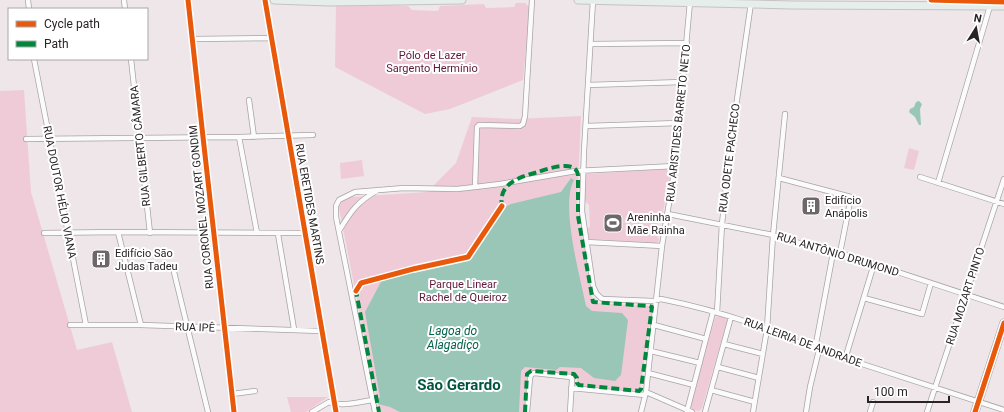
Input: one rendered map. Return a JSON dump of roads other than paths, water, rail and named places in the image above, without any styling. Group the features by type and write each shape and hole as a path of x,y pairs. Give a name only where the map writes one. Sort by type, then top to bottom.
{"main road":[{"path":"274,0 329,2 462,0"},
{"path":"578,0 690,1 751,4 792,2 1004,6"}],"street":[{"name":"RUA CORONEL MOZART GONDIM","path":"188,0 234,412"},
{"name":"RUA ERETIDES MARTINS","path":"265,0 336,412"},
{"path":"475,187 479,125 520,126 524,124 532,0"},
{"path":"593,0 583,170 582,211 586,242 662,246"},
{"name":"RUA ARISTIDES BARRETO NETO","path":"641,412 651,351 662,246 675,166 690,1"},
{"name":"RUA ODETE PACHECO","path":"689,411 706,339 715,313 722,224 731,140 751,4"},
{"path":"938,183 990,6"},
{"path":"193,39 271,38"},
{"path":"590,44 687,43"},
{"name":"RUA DOUTOR HÉLIO VIANA","path":"34,60 86,325"},
{"name":"RUA GILBERTO CÂMARA","path":"131,60 150,233"},
{"path":"588,85 683,82"},
{"path":"249,100 254,137"},
{"path":"753,412 768,329 773,234 785,114"},
{"path":"586,126 679,123"},
{"path":"26,139 254,137 313,134"},
{"path":"239,137 257,234"},
{"path":"375,412 339,231 336,210 339,200 355,192 475,187 583,170 675,166"},
{"path":"920,177 1004,204"},
{"path":"779,178 851,197 840,252"},
{"name":"RUA MOZART PINTO","path":"927,412 1004,179"},
{"path":"339,231 349,213 360,202 380,190"},
{"name":"RUA ANTÔNIO DRUMOND","path":"668,214 773,234 833,253 840,252 1004,307"},
{"path":"44,233 118,232 305,234"},
{"path":"118,232 141,325"},
{"path":"278,234 294,330"},
{"name":"RUA LEIRIA DE ANDRADE","path":"586,242 594,286 598,296 603,298 652,301 661,299 731,317 768,329 817,350 846,358 1004,410"},
{"path":"806,412 833,253"},
{"path":"846,358 874,264"},
{"path":"174,272 208,412"},
{"path":"864,298 922,314 931,283"},
{"path":"705,412 731,317"},
{"path":"975,412 1004,323"},
{"name":"RUA IPÊ","path":"70,325 141,325 321,331"},
{"path":"654,325 706,339"},
{"path":"724,344 763,354"},
{"path":"651,351 700,363"},
{"path":"718,367 759,378"},
{"path":"648,373 694,385"},
{"path":"527,412 529,380 532,374 570,376 572,380 570,412"},
{"path":"571,388 645,393 689,411"},
{"path":"711,390 755,402"},
{"path":"232,394 255,391"},
{"path":"312,412 329,402 334,404 345,404 373,400"},
{"path":"870,412 873,402"}],"water":[{"path":"919,101 922,104 920,109 921,125 919,125 915,117 909,112 910,109 914,107 916,102"},
{"name":"Lagoa do Alagadiço","path":"571,178 574,180 570,191 569,206 572,241 586,306 592,311 622,313 628,320 621,375 615,381 594,378 581,368 560,367 556,370 525,367 521,371 519,412 400,412 390,407 378,404 378,399 380,397 365,312 382,280 409,272 468,260 505,207 511,204 561,192"}],"place":[{"name":"Edifício Anápolis","path":"811,206"},
{"name":"Areninha Mãe Rainha","path":"613,223"},
{"name":"Edifício São Judas Tadeu","path":"101,259"}],"district":[{"name":"São Gerardo","path":"459,385"}],"park label":[{"name":"Pólo de Lazer Sargento Hermínio","path":"432,61"},
{"name":"Parque Linear Rachel de Queiroz","path":"463,290"}]}
